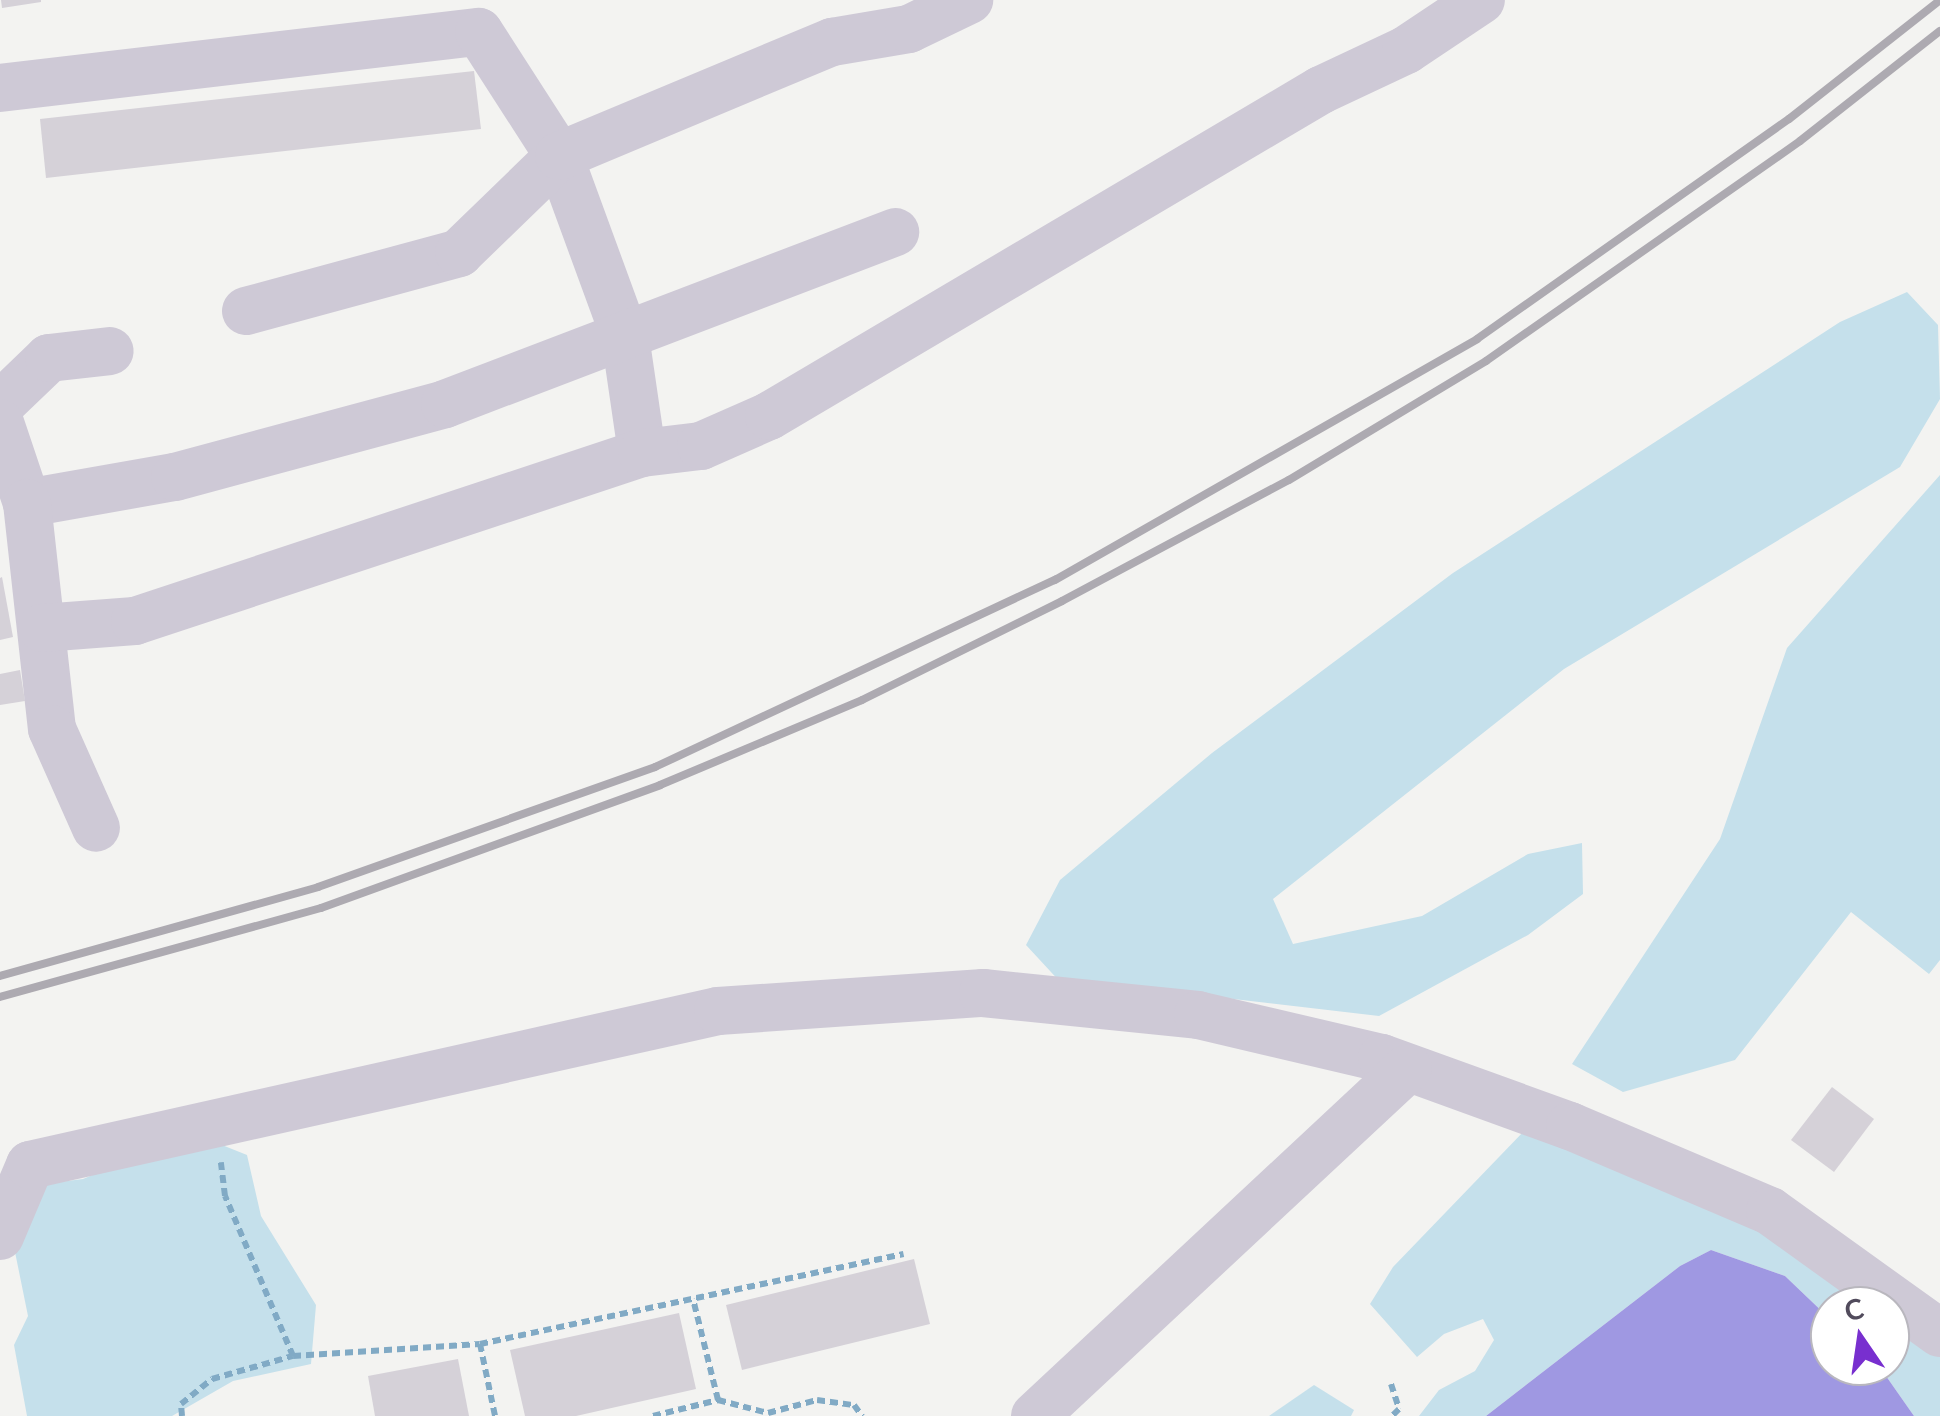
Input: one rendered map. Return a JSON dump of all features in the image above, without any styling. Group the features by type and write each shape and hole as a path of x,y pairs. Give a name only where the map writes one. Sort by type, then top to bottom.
{"street":[{"path":"246,312 458,253 559,156 832,42 908,29 969,0"},
{"path":"42,628 135,622 642,453 701,446 769,416 1322,90 1406,50 1481,0"},
{"path":"0,88 480,32 559,156 625,336 642,453"},
{"path":"27,502 175,477 445,404 895,232"},
{"path":"0,405 49,358 110,351"},
{"path":"0,423 27,502 52,728 96,828"},
{"path":"0,1236 30,1165 718,1011 983,992 1198,1014 1408,1068 1570,1126 1770,1211 1940,1333"},
{"path":"1035,1416 1408,1068"}],"path":[{"path":"218,1120 224,1196 293,1356"},
{"path":"182,1416 181,1404 212,1379 293,1356 480,1344 904,1254"},
{"path":"693,1298 718,1400"},
{"path":"480,1344 495,1416"},
{"path":"1391,1384 1400,1409 1392,1416"},
{"path":"653,1416 718,1400 768,1414 817,1400 854,1405 862,1416"}],"shaded area":[{"path":"1907,292 1938,325 1940,399 1900,467 1564,669 1273,899 1293,944 1422,916 1528,854 1582,843 1583,894 1528,935 1379,1016 1148,989 1075,998 1026,945 1060,880 1212,753 1453,573 1840,322"},
{"path":"1940,475 1940,960 1929,974 1851,912 1735,1060 1623,1092 1572,1064 1720,839 1787,648"},
{"path":"1546,1125 1653,1168 1743,1222 1794,1240 1864,1286 1810,1286 1810,1300 1785,1276 1711,1250 1680,1266 1486,1416 1419,1416 1439,1390 1475,1371 1494,1340 1483,1319 1444,1334 1417,1357 1370,1304 1393,1267 1525,1130"},
{"path":"192,1133 247,1155 261,1216 316,1305 311,1364 233,1381 172,1416 27,1416 14,1345 28,1316 15,1252 19,1187 83,1179"},
{"path":"1711,1250 1785,1276 1810,1300 1810,1386 1893,1386 1914,1416 1486,1416 1680,1266"},
{"path":"1910,1317 1940,1341 1940,1416 1914,1416 1893,1386 1910,1386"},
{"path":"1314,1385 1354,1410 1351,1416 1269,1416"}],"building":[{"path":"1,0 41,0 41,2 2,8"},
{"path":"474,71 481,129 46,178 40,119"},
{"path":"0,578 13,637 0,640"},
{"path":"20,670 25,701 0,705 0,674"},
{"path":"1832,1087 1874,1119 1834,1172 1791,1140"},
{"path":"914,1259 930,1324 742,1370 726,1305"},
{"path":"679,1313 696,1389 576,1416 525,1416 510,1350"},
{"path":"458,1359 469,1416 375,1416 368,1376"}],"railway":[{"path":"0,976 318,887 655,767 1055,580 1477,339 1789,119 1940,0"},
{"path":"0,997 321,908 660,785 862,700 1062,601 1289,480 1486,361 1800,141 1940,31"}]}
